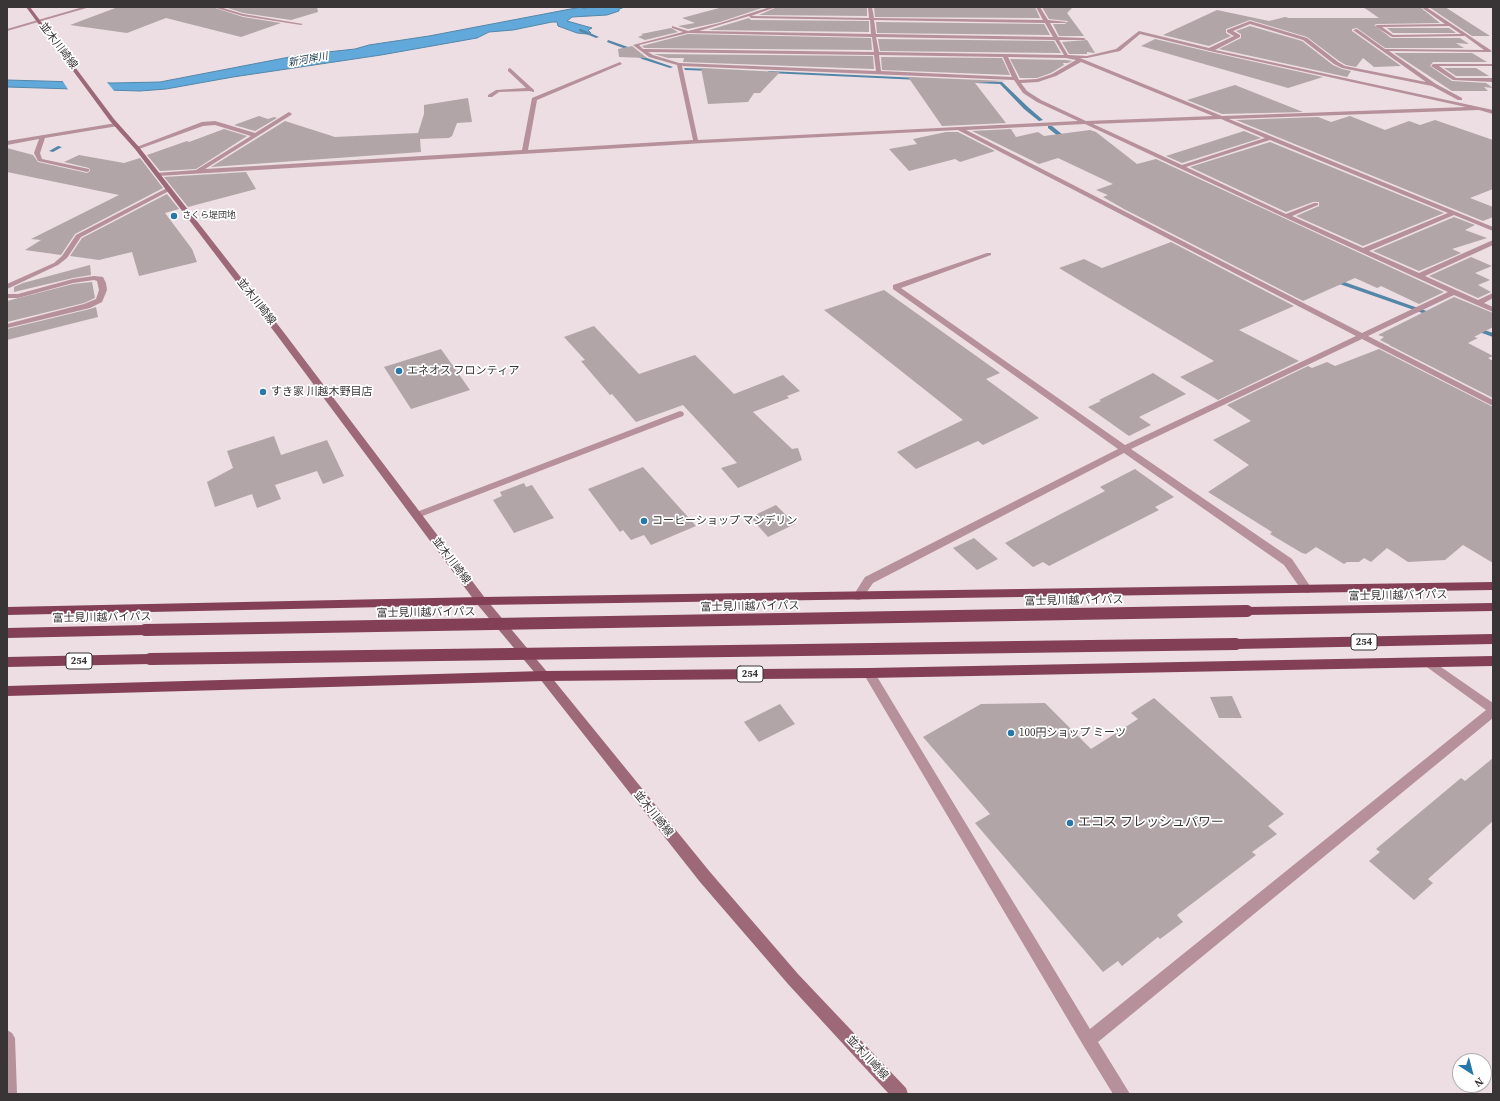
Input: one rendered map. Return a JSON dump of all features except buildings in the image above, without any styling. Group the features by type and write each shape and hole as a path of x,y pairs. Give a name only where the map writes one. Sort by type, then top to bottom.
{"highway":[{"path":"7,611 481,601 1493,586"},
{"name":"富士見川越バイパス","path":"7,633 1493,607"},
{"name":"254","path":"7,662 1493,639"},
{"name":"254","path":"7,691 544,676 869,673 1493,661"}],"main road":[{"name":"並木川崎線","path":"28,7 114,122 158,174 481,601 544,676 715,889 793,979 900,1094"}],"street":[{"path":"7,30 37,20 88,7"},
{"path":"215,7 243,15 301,24"},
{"path":"774,7 687,32 634,45 651,56 679,64 1017,81 1038,80 1054,75 1081,60"},
{"path":"870,7 879,73"},
{"path":"1038,7 1067,56 1081,60 1493,229"},
{"path":"1423,7 1491,52"},
{"path":"741,17 1065,22"},
{"path":"1210,50 1238,36 1229,31 1250,22 1305,38 1336,63 1344,67 1434,85"},
{"path":"1451,25 1377,26 1392,36 1467,35"},
{"path":"674,27 687,32 1084,39"},
{"path":"1355,30 1434,85 1479,108"},
{"path":"641,50 876,54 1007,54 1088,57 1111,53 1118,50 1139,32 1210,50 1458,102 1493,113"},
{"path":"1385,50 1491,52"},
{"path":"1007,54 1017,81 1025,92 1039,101 1493,310"},
{"path":"525,152 534,99 620,63"},
{"path":"679,64 696,142"},
{"path":"1493,65 1433,65 1455,79 1493,80"},
{"path":"510,70 538,97"},
{"path":"490,96 498,91 529,88"},
{"path":"158,174 959,128 1479,108 1493,106"},
{"path":"196,172 289,114"},
{"path":"7,143 42,138 114,122"},
{"path":"137,148 202,124 215,123 255,135"},
{"path":"959,128 1362,337 1493,403"},
{"path":"42,138 37,153 40,160 87,170"},
{"path":"1182,167 1270,138"},
{"path":"7,286 56,264 65,257 78,236 169,189"},
{"path":"1286,216 1316,204"},
{"path":"1363,251 1454,213"},
{"path":"1419,276 1493,242"},
{"path":"989,254 896,287 1124,449 1288,562 1307,589"},
{"path":"7,296 18,296 73,281 94,278 100,279 103,290 99,300 86,306 7,326"},
{"path":"858,596 869,580 1124,449 1454,292"},
{"path":"1478,303 1493,295"},
{"path":"417,515 680,414"},
{"path":"1088,1040 1493,710 1428,662"},
{"path":"869,673 1088,1040 1122,1094"},
{"path":"7,1038 9,1094"}],"water":[{"name":"新河岸川","path":"581,7 585,9 588,7 625,7 619,9 619,11 607,15 572,17 567,21 592,28 588,30 591,33 587,34 577,33 558,26 557,22 552,22 513,30 489,32 477,38 381,55 233,77 166,89 140,91 7,87 7,80 113,83 160,82 300,55 355,49 369,45 429,36"}],"pier":[{"path":"62,80 106,81 115,92 69,91"}],"waterway":[{"path":"580,30 597,37"},
{"path":"608,41 627,48 643,58 671,67"},
{"path":"685,69 712,70"},
{"path":"769,72 920,79"},
{"path":"977,82 1001,83 1026,108 1041,120"},
{"path":"1050,127 1066,140"},
{"path":"51,151 60,147"},
{"path":"1333,280 1433,315"},
{"path":"1473,328 1493,335"}],"place":[{"name":"さくら堤団地","path":"174,216"},
{"name":"エネオス フロンティア","path":"399,371"},
{"name":"すき家 川越木野目店","path":"263,392"},
{"name":"コーヒーショップ マンデリン","path":"644,521"},
{"name":"100円ショップ ミーツ","path":"1011,733"},
{"name":"エコス フレッシュパワー","path":"1070,823"}]}
